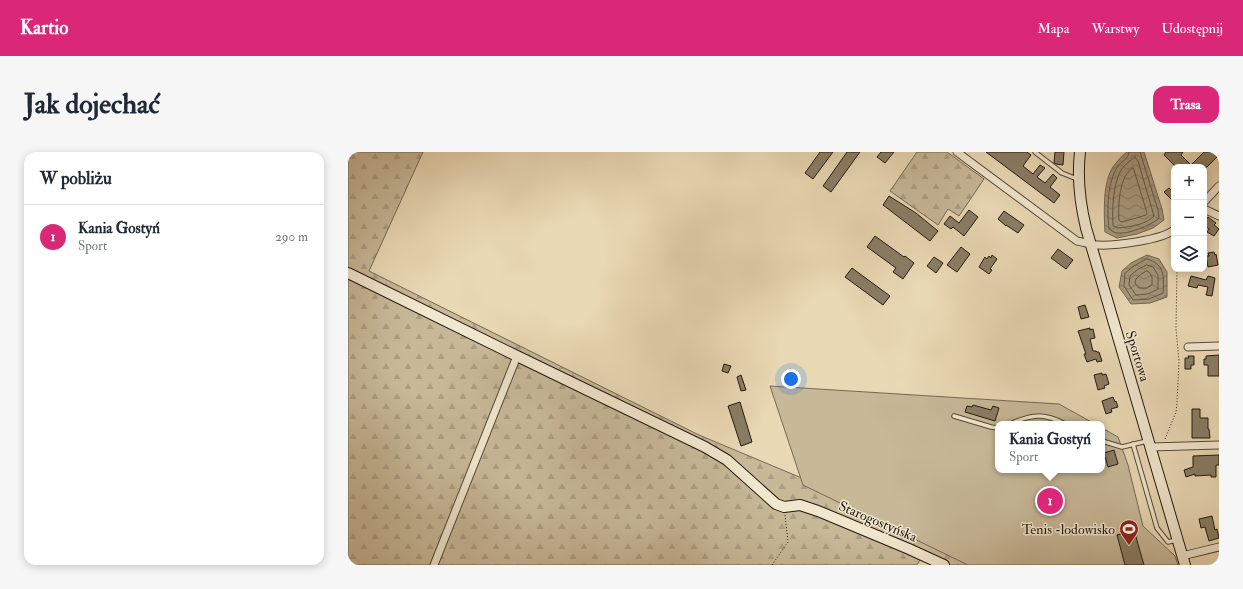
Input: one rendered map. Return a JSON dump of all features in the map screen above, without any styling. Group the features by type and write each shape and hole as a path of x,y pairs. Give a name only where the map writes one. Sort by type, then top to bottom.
{"street":[{"path":"957,152 1077,241 1098,245 1120,244 1171,234"},
{"name":"Sportowa","path":"1080,152 1079,180 1082,208 1090,244 1184,560"},
{"path":"1206,200 1219,186"},
{"path":"1207,210 1219,216"},
{"path":"348,273 705,447 727,460 766,496 776,504 784,507"},
{"path":"1188,347 1219,346"},
{"path":"434,565 516,356"},
{"path":"1150,444 1219,446"},
{"name":"Starogostyńska","path":"784,507 800,505 818,510 909,549 939,564"},
{"path":"1184,560 1219,547"}],"lane":[{"path":"1035,152 1062,173 1079,180"},
{"path":"954,416 995,428"},
{"path":"1018,421 1028,417 1037,416 1052,418 1058,421"},
{"path":"1105,442 1122,447 1133,444 1150,444"},
{"path":"1133,444 1157,528 1168,542 1178,540"}],"path":[{"path":"1164,442 1176,412 1177,403 1177,272"},
{"path":"772,565 788,542 784,507"}],"green space":[{"path":"348,152 423,152 369,271 699,435 983,554 1002,565 946,565 923,554 917,565 348,565"},
{"path":"917,152 947,152 984,179 959,216 948,209 938,225 890,191"},
{"path":"770,386 1059,404 1090,421 995,421 995,473 1105,473 1105,430 1118,437 1128,465 1143,526 1175,556 1178,565 968,565 803,485"}],"water":[{"path":"1127,152 1144,152 1164,220 1153,228 1137,234 1117,238 1105,232 1104,215 1106,186 1111,169"},
{"path":"1147,255 1159,259 1167,272 1167,297 1150,303 1131,304 1119,287 1122,271 1131,263"}],"building":[{"path":"820,152 833,152 813,179 805,173"},
{"path":"847,152 860,152 831,192 823,186"},
{"path":"881,152 894,152 885,163 877,157"},
{"path":"986,152 1027,152 1031,155 1023,166 1033,174 1040,165 1045,168 1037,177 1045,183 1053,174 1057,178 1050,187 1060,195 1054,203"},
{"path":"1055,152 1064,152 1063,165 1054,163"},
{"path":"1166,152 1183,152 1181,155 1190,164 1173,164 1164,155"},
{"path":"1204,152 1219,152 1219,155 1207,167 1207,164 1192,164"},
{"path":"1169,188 1171,190 1171,199 1164,192"},
{"path":"889,196 916,213 938,231 930,241 883,205"},
{"path":"969,210 978,217 964,236 953,227 951,229 944,224 950,216 959,223"},
{"path":"1004,211 1024,225 1018,233 998,219"},
{"path":"1208,217 1216,223 1214,225 1219,229 1214,236 1207,232 1209,229 1207,227"},
{"path":"875,236 914,263 903,279 893,272 896,268 867,247"},
{"path":"961,247 970,254 957,272 947,265"},
{"path":"1058,249 1073,260 1066,269 1051,258"},
{"path":"1214,252 1215,255 1216,254 1218,265 1208,267 1208,253"},
{"path":"992,255 997,259 990,269 992,270 989,274 979,267 985,257 987,259 989,256 991,258"},
{"path":"934,257 943,263 936,273 927,266"},
{"path":"852,268 890,296 883,305 845,277"},
{"path":"1191,276 1206,280 1208,276 1215,278 1212,296 1206,295 1208,287 1198,285 1197,288 1188,286"},
{"path":"1085,305 1089,317 1081,319 1078,307"},
{"path":"1090,328 1090,330 1093,329 1095,338 1090,339 1093,351 1099,352 1102,361 1097,362 1096,359 1087,362 1084,354 1086,354 1078,331"},
{"path":"1219,355 1219,376 1208,376 1208,365 1204,365 1204,359 1206,359 1206,356"},
{"path":"1188,356 1194,356 1194,365 1191,365 1191,369 1185,369 1185,358 1189,358"},
{"path":"724,364 731,366 728,373 722,371"},
{"path":"1102,373 1102,375 1106,374 1109,384 1104,386 1105,388 1098,390 1094,375"},
{"path":"741,375 746,390 741,391 737,377"},
{"path":"1113,397 1118,407 1111,409 1112,412 1106,414 1102,401"},
{"path":"740,402 752,442 741,446 728,406"},
{"path":"973,405 991,410 993,406 999,408 995,421 965,412 967,406 972,407"},
{"path":"1192,409 1200,409 1200,418 1208,418 1210,438 1192,438"},
{"path":"1114,450 1118,464 1108,467 1105,453"},
{"path":"1219,455 1219,465 1216,465 1216,477 1211,477 1211,475 1195,476 1195,474 1186,477 1184,470 1193,467 1193,456"},
{"path":"1212,516 1215,530 1217,529 1219,538 1209,541 1205,527 1201,528 1199,519"},
{"path":"1134,530 1144,565 1125,565 1117,535"}],"place":[{"name":"Kania Gostyń","path":"1050,501"},
{"name":"Tenis -lodowisko","path":"1129,546"}]}
